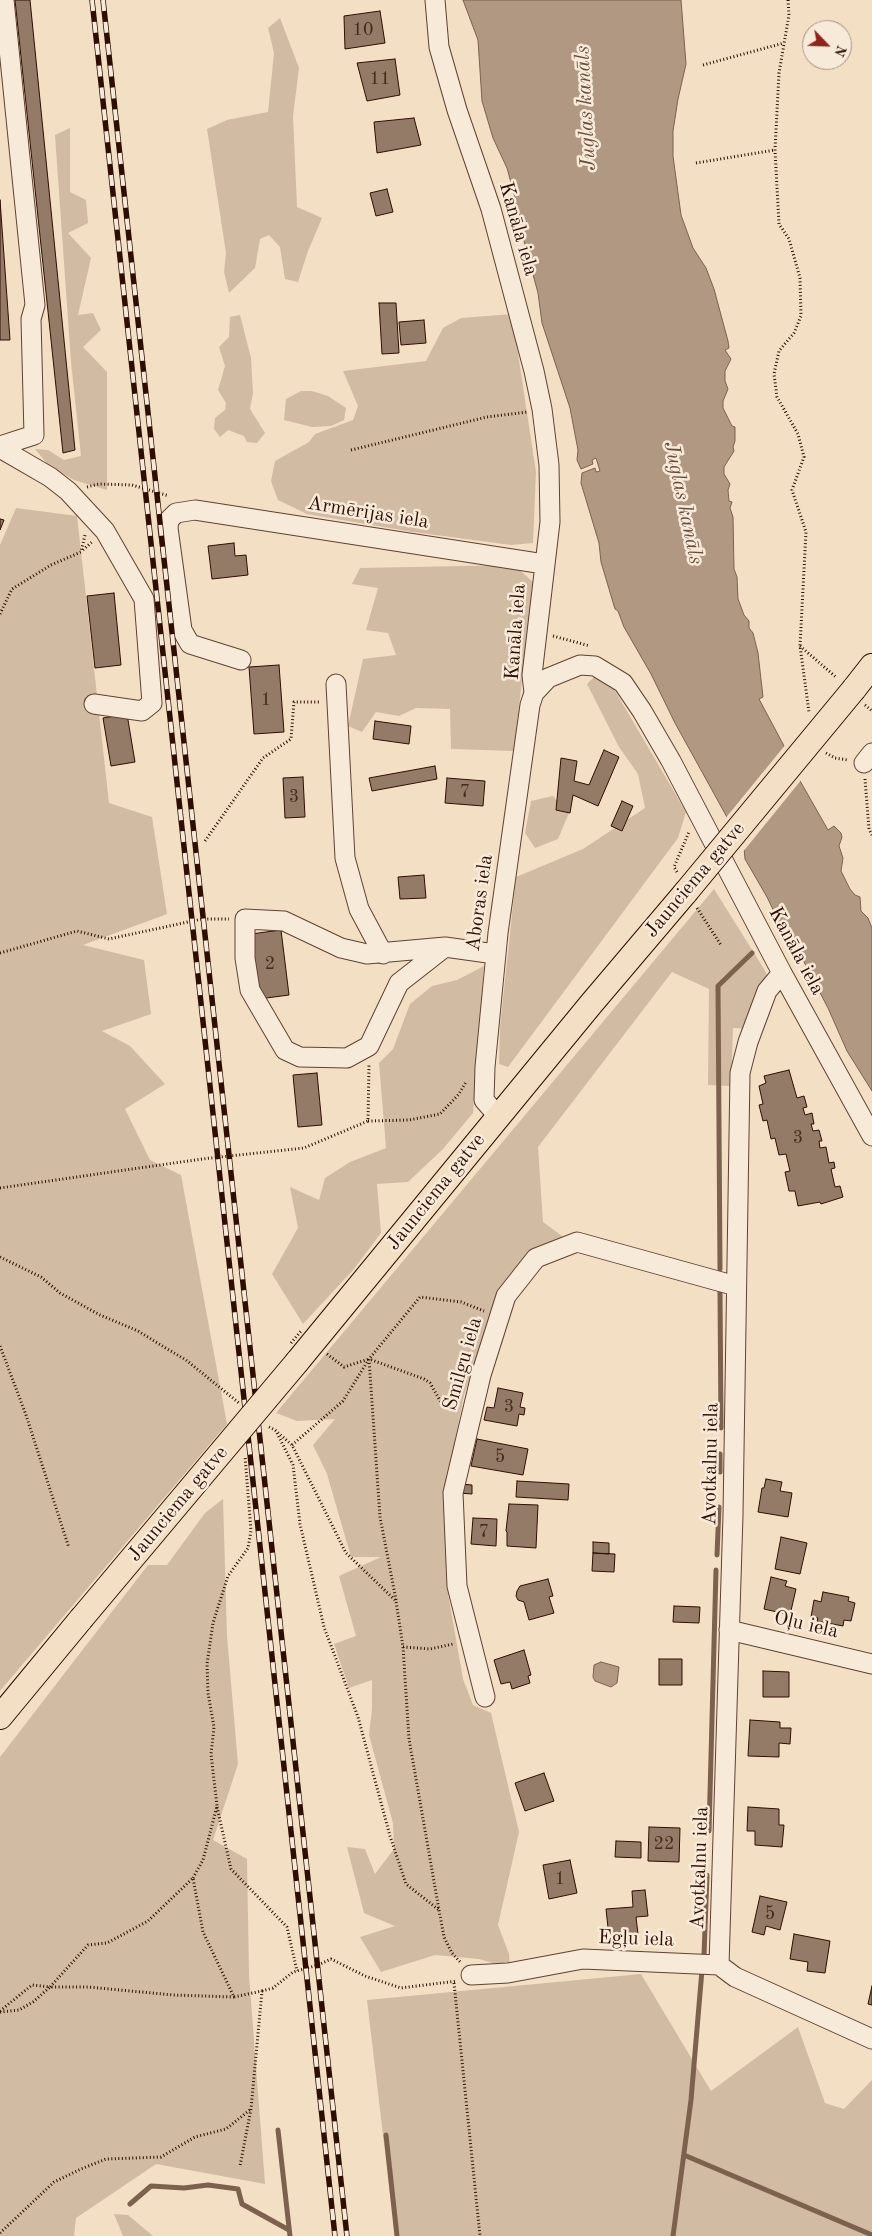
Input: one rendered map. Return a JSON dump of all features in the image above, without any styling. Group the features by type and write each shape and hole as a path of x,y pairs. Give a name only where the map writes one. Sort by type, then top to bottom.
{"main road":[{"name":"Jaunciema gatve","path":"0,1717 297,1362 498,1116 687,891 872,666"}],"street":[{"path":"0,447 34,435 30,319 35,305 4,0"},
{"name":"Kanāla iela","path":"434,0 439,47 457,110 491,209 534,371 542,409 549,474 550,522 532,676 534,693"},
{"path":"0,447 50,477 68,491 105,531 144,599 152,703 142,711 94,704"},
{"name":"Armērijas iela","path":"185,512 195,510 252,518 544,564"},
{"path":"185,512 176,513 169,520 168,528 182,630 190,644 242,660"},
{"name":"Kanāla iela","path":"534,693 548,678 580,665 595,666 623,683 642,711 671,761 782,973 872,1136"},
{"path":"336,693 345,858 359,908 383,954"},
{"name":"Aboras iela","path":"498,1116 484,1100 486,1067 496,954 530,705 534,693"},
{"path":"444,947 399,983 369,1046 347,1058 300,1057 285,1050 250,990 245,958 245,919 284,921 341,948 367,954 444,947 496,954"},
{"name":"Avotkalnu iela","path":"719,1965 729,1630 740,1073 748,1042 767,991 782,973"},
{"name":"Smilgu iela","path":"486,1697 457,1586 453,1493 481,1375 506,1296 536,1258 577,1242 736,1286"},
{"name":"Oļu iela","path":"729,1630 872,1664"},
{"name":"Egļu iela","path":"471,1975 508,1973 583,1959 719,1965"},
{"path":"719,1965 735,1977 872,2039"}],"path":[{"path":"788,0 789,15 780,73 775,150 779,224 789,240 800,278 801,316 794,333 779,351 774,374 777,397 798,434 804,457 792,490 806,532 800,646 809,718"},
{"path":"703,65 784,43"},
{"path":"696,163 775,150"},
{"path":"351,450 488,417 542,409"},
{"path":"68,491 99,484 132,486 173,498 185,512"},
{"path":"0,614 12,589 51,565 81,552 84,545 87,512"},
{"path":"800,646 872,711"},
{"path":"205,840 263,758 291,738 294,702 336,693"},
{"path":"819,748 835,758 868,758 869,829 872,835"},
{"path":"689,833 674,867 721,945"},
{"path":"0,953 77,931 109,939 202,919 245,919"},
{"path":"368,1121 369,1046"},
{"path":"0,1188 202,1159 304,1148 368,1121 409,1120 440,1114 459,1094 473,1069 486,1067"},
{"path":"0,1257 41,1277 60,1293 100,1315 138,1332 186,1360 245,1408"},
{"path":"292,1445 343,1401 370,1359 420,1297 461,1302 500,1317"},
{"path":"0,1346 26,1415 69,1548"},
{"path":"322,1351 344,1367 370,1359 424,1379 430,1383 442,1404 471,1420"},
{"path":"0,2011 32,1985 88,1987 173,1995 234,1997 273,1988 297,1971 318,1966 330,1959 365,1976 401,1988 454,1983 471,1975 452,1953 444,1937 409,1739 404,1647 380,1517 370,1359"},
{"path":"237,1401 238,1411"},
{"path":"266,1425 275,1430 292,1445 346,1553 396,1601"},
{"path":"275,1430 292,1465 300,1524 324,1627 358,1717 390,1836 406,1884 439,1910"},
{"path":"244,1450 251,1531 248,1548 228,1576 213,1623 207,1664 208,1693 214,1728 211,1754 217,1806 231,1869 287,1927 297,1971"},
{"path":"404,1647 430,1649 455,1643"},
{"path":"0,2011 19,2010 33,2002 50,1987 88,1945 107,1943 148,1920 193,1878 203,1860 217,1806"},
{"path":"193,1878 203,1932 234,1997"},
{"path":"454,1983 480,2236"},
{"path":"240,2166 251,2109 262,1991"},
{"path":"0,2233 54,2182 106,2159 161,2157 195,2137 226,2128 251,2109"}],"shaded area":[{"path":"280,18 299,68 293,116 297,207 322,218 308,251 298,282 285,279 280,247 269,235 260,239 255,268 229,293 224,272 226,253 207,129 227,120 268,112 274,53 268,28"},
{"path":"70,128 70,192 86,200 88,223 68,233 91,258 78,315 93,313 101,330 83,347 107,372 107,490 74,480 49,466 35,449 48,450 64,460 81,456 71,362 55,135"},
{"path":"512,314 536,472 533,543 511,545 413,532 307,514 278,500 271,481 275,461 309,442 315,434 353,420 358,406 343,371 426,361 443,328 461,318"},
{"path":"240,315 251,358 253,393 250,409 265,433 257,443 247,442 244,436 228,430 220,437 214,429 215,418 225,410 226,403 218,390 225,366 219,347 229,337 230,317"},
{"path":"301,391 312,391 328,396 346,408 344,420 331,426 312,427 284,420 286,399"},
{"path":"16,508 77,516 109,803 152,817 167,914 83,945 144,960 151,1014 102,1031 130,1046 165,1084 125,1109 150,1160 181,1175 227,1424 0,1691 0,545"},
{"path":"514,565 533,582 514,751 451,749 450,709 416,708 399,716 376,712 362,732 348,726 363,659 396,655 388,633 366,630 378,588 352,584 360,568"},
{"path":"595,676 614,689 686,812 678,838 508,1067 499,1064 500,1027 516,877 583,849 645,808 638,774 619,747 587,684"},
{"path":"553,796 569,813 558,839 535,848 525,833 531,801"},
{"path":"714,889 764,969 776,994 757,1029 733,1028 731,1086 708,1085 709,989 672,972 538,1147 543,1222 573,1244 565,1243 499,1298 464,1395 445,1491 447,1588 463,1679 473,1705 491,1713 519,1832 498,1925 509,1954 510,1968 479,1959 435,1955 381,1972 360,1937 395,1926 364,1913 347,1847 365,1849 375,1874 394,1849 393,1823 369,1735 372,1709 372,1680 349,1688 334,1644 356,1636 339,1576 381,1557 351,1557 327,1474 313,1445 335,1419 297,1421 276,1413"},
{"path":"484,966 473,1113 443,1149 408,1182 377,1184 381,1233 354,1269 303,1324 272,1274 298,1228 290,1187 319,1200 325,1178 350,1162 386,1148 379,1063 393,1049 410,1004 432,986 457,980"},
{"path":"223,1499 227,1636 238,1764 213,1840 247,1859 249,1975 265,2184 156,2164 76,2218 74,2236 0,2236 0,1757 148,1565 167,1565 205,1513"},
{"path":"641,1974 711,2091 798,2027 825,2103 844,2109 872,2080 872,2236 395,2236 367,2000"},
{"path":"114,2214 128,2215 153,2236 123,2236"}],"water":[{"name":"Juglas kanāls","path":"463,0 681,0 686,64 673,131 673,156 681,215 693,248 706,268 714,289 728,341 729,348 725,350 731,359 725,371 725,381 728,389 723,401 723,408 732,426 735,427 735,441 734,451 724,467 724,474 730,484 728,490 729,501 732,502 730,508 733,517 734,569 737,577 738,599 744,615 749,621 749,628 753,633 758,653 763,697 759,699 799,779 828,830 834,826 841,833 842,837 839,846 843,858 841,871 850,889 855,895 860,897 861,911 868,918 872,928 872,1091 847,1051 828,1008 802,958 790,945 767,897 745,859 744,848 675,723 651,674 624,627 618,611 615,609 601,562 599,543 581,483 582,473 595,468 596,472 600,471 596,458 592,460 593,464 581,469 577,460 578,450 570,408 542,323 538,293 520,226 519,212 507,168 493,138 482,101 478,40"},
{"path":"601,1662 619,1667 617,1683 611,1687 595,1681 593,1677 594,1665"}],"pier":[{"path":"786,744 802,779 742,853 724,820"}],"building":[{"path":"15,0 30,0 75,450 63,453"},
{"path":"380,11 385,43 345,49 344,16"},
{"path":"395,59 400,95 367,101 357,63"},
{"path":"414,118 421,145 377,153 374,122"},
{"path":"387,189 393,212 376,216 370,193"},
{"path":"0,200 10,340 0,340"},
{"path":"379,303 396,303 399,353 382,354"},
{"path":"424,320 426,343 401,345 399,322"},
{"path":"0,519 4,520 0,530"},
{"path":"234,543 235,556 246,555 248,575 212,579 208,546"},
{"path":"114,593 121,665 95,668 87,596"},
{"path":"279,665 284,732 254,734 249,667"},
{"path":"127,714 135,762 111,766 103,718"},
{"path":"375,721 411,726 409,744 373,739"},
{"path":"604,750 619,757 598,806 573,795 570,813 556,810 561,758 577,761 574,781 589,785"},
{"path":"435,766 437,779 372,791 369,778"},
{"path":"303,777 305,817 285,818 283,778"},
{"path":"447,778 485,781 483,806 445,803"},
{"path":"622,801 633,806 622,831 611,826"},
{"path":"424,875 426,898 400,899 398,877"},
{"path":"281,930 289,995 259,999 251,934"},
{"path":"789,1070 797,1098 804,1096 807,1107 803,1108 805,1115 812,1113 814,1124 811,1124 813,1131 819,1130 822,1141 819,1141 820,1148 826,1147 829,1163 834,1162 835,1168 831,1169 835,1187 840,1186 843,1197 821,1204 820,1202 798,1206 795,1191 789,1191 785,1172 790,1171 786,1154 779,1155 775,1138 771,1139 767,1120 763,1121 759,1105 763,1104 759,1086 766,1083 764,1076"},
{"path":"317,1073 322,1125 298,1127 293,1075"},
{"path":"498,1388 523,1393 520,1407 525,1408 524,1415 519,1414 517,1426 484,1420 487,1407 494,1408"},
{"path":"477,1439 528,1449 523,1475 471,1466"},
{"path":"766,1479 782,1482 780,1491 792,1493 788,1517 758,1512 762,1488 764,1488"},
{"path":"517,1481 569,1484 568,1500 516,1497"},
{"path":"460,1484 472,1485 472,1494 459,1493"},
{"path":"509,1504 538,1505 536,1548 507,1546 506,1531"},
{"path":"473,1518 497,1519 496,1546 471,1544"},
{"path":"781,1537 807,1543 800,1574 775,1569"},
{"path":"593,1542 609,1543 609,1554 593,1553"},
{"path":"593,1553 615,1554 614,1572 592,1571"},
{"path":"771,1577 787,1581 785,1586 796,1589 790,1615 764,1609"},
{"path":"548,1579 553,1596 549,1597 554,1613 529,1620 524,1602 518,1600 516,1596 517,1591 520,1586"},
{"path":"823,1592 849,1597 848,1601 855,1603 851,1621 844,1620 843,1626 817,1621 818,1618 811,1617 814,1600 821,1602"},
{"path":"674,1606 700,1607 699,1623 673,1622"},
{"path":"524,1650 531,1675 528,1676 530,1683 512,1689 510,1682 501,1684 494,1660"},
{"path":"659,1659 682,1659 682,1685 659,1685"},
{"path":"763,1671 789,1672 789,1697 763,1697"},
{"path":"750,1720 780,1722 780,1728 791,1728 790,1744 779,1743 779,1757 748,1756"},
{"path":"544,1773 554,1801 525,1811 515,1783"},
{"path":"748,1807 779,1809 779,1825 784,1825 782,1847 755,1845 755,1831 747,1831"},
{"path":"649,1827 680,1828 679,1862 648,1861"},
{"path":"616,1841 641,1842 641,1858 615,1857"},
{"path":"570,1860 577,1893 549,1899 543,1865"},
{"path":"645,1890 648,1916 636,1917 638,1934 609,1937 606,1909 633,1907 632,1891"},
{"path":"760,1896 787,1902 780,1930 766,1926 764,1935 752,1932"},
{"path":"794,1934 830,1941 825,1973 807,1971 808,1962 790,1959"},
{"path":"872,1986 872,2005 868,2004"}],"waterway":[{"path":"720,1269 718,986 752,953"},
{"path":"720,1291 721,1428"},
{"path":"720,1454 720,1472"},
{"path":"717,1555 719,1507"},
{"path":"709,1831 716,1570"},
{"path":"704,1955 707,1875"},
{"path":"673,2236 691,2100 702,1970"},
{"path":"278,2130 290,2236"},
{"path":"386,2135 397,2236"},
{"path":"684,2155 872,2235"},
{"path":"130,2204 151,2186 184,2188 208,2185 238,2189 242,2204 289,2230"}],"railway":[{"path":"92,0 335,2236"},
{"path":"103,0 347,2236"}]}
